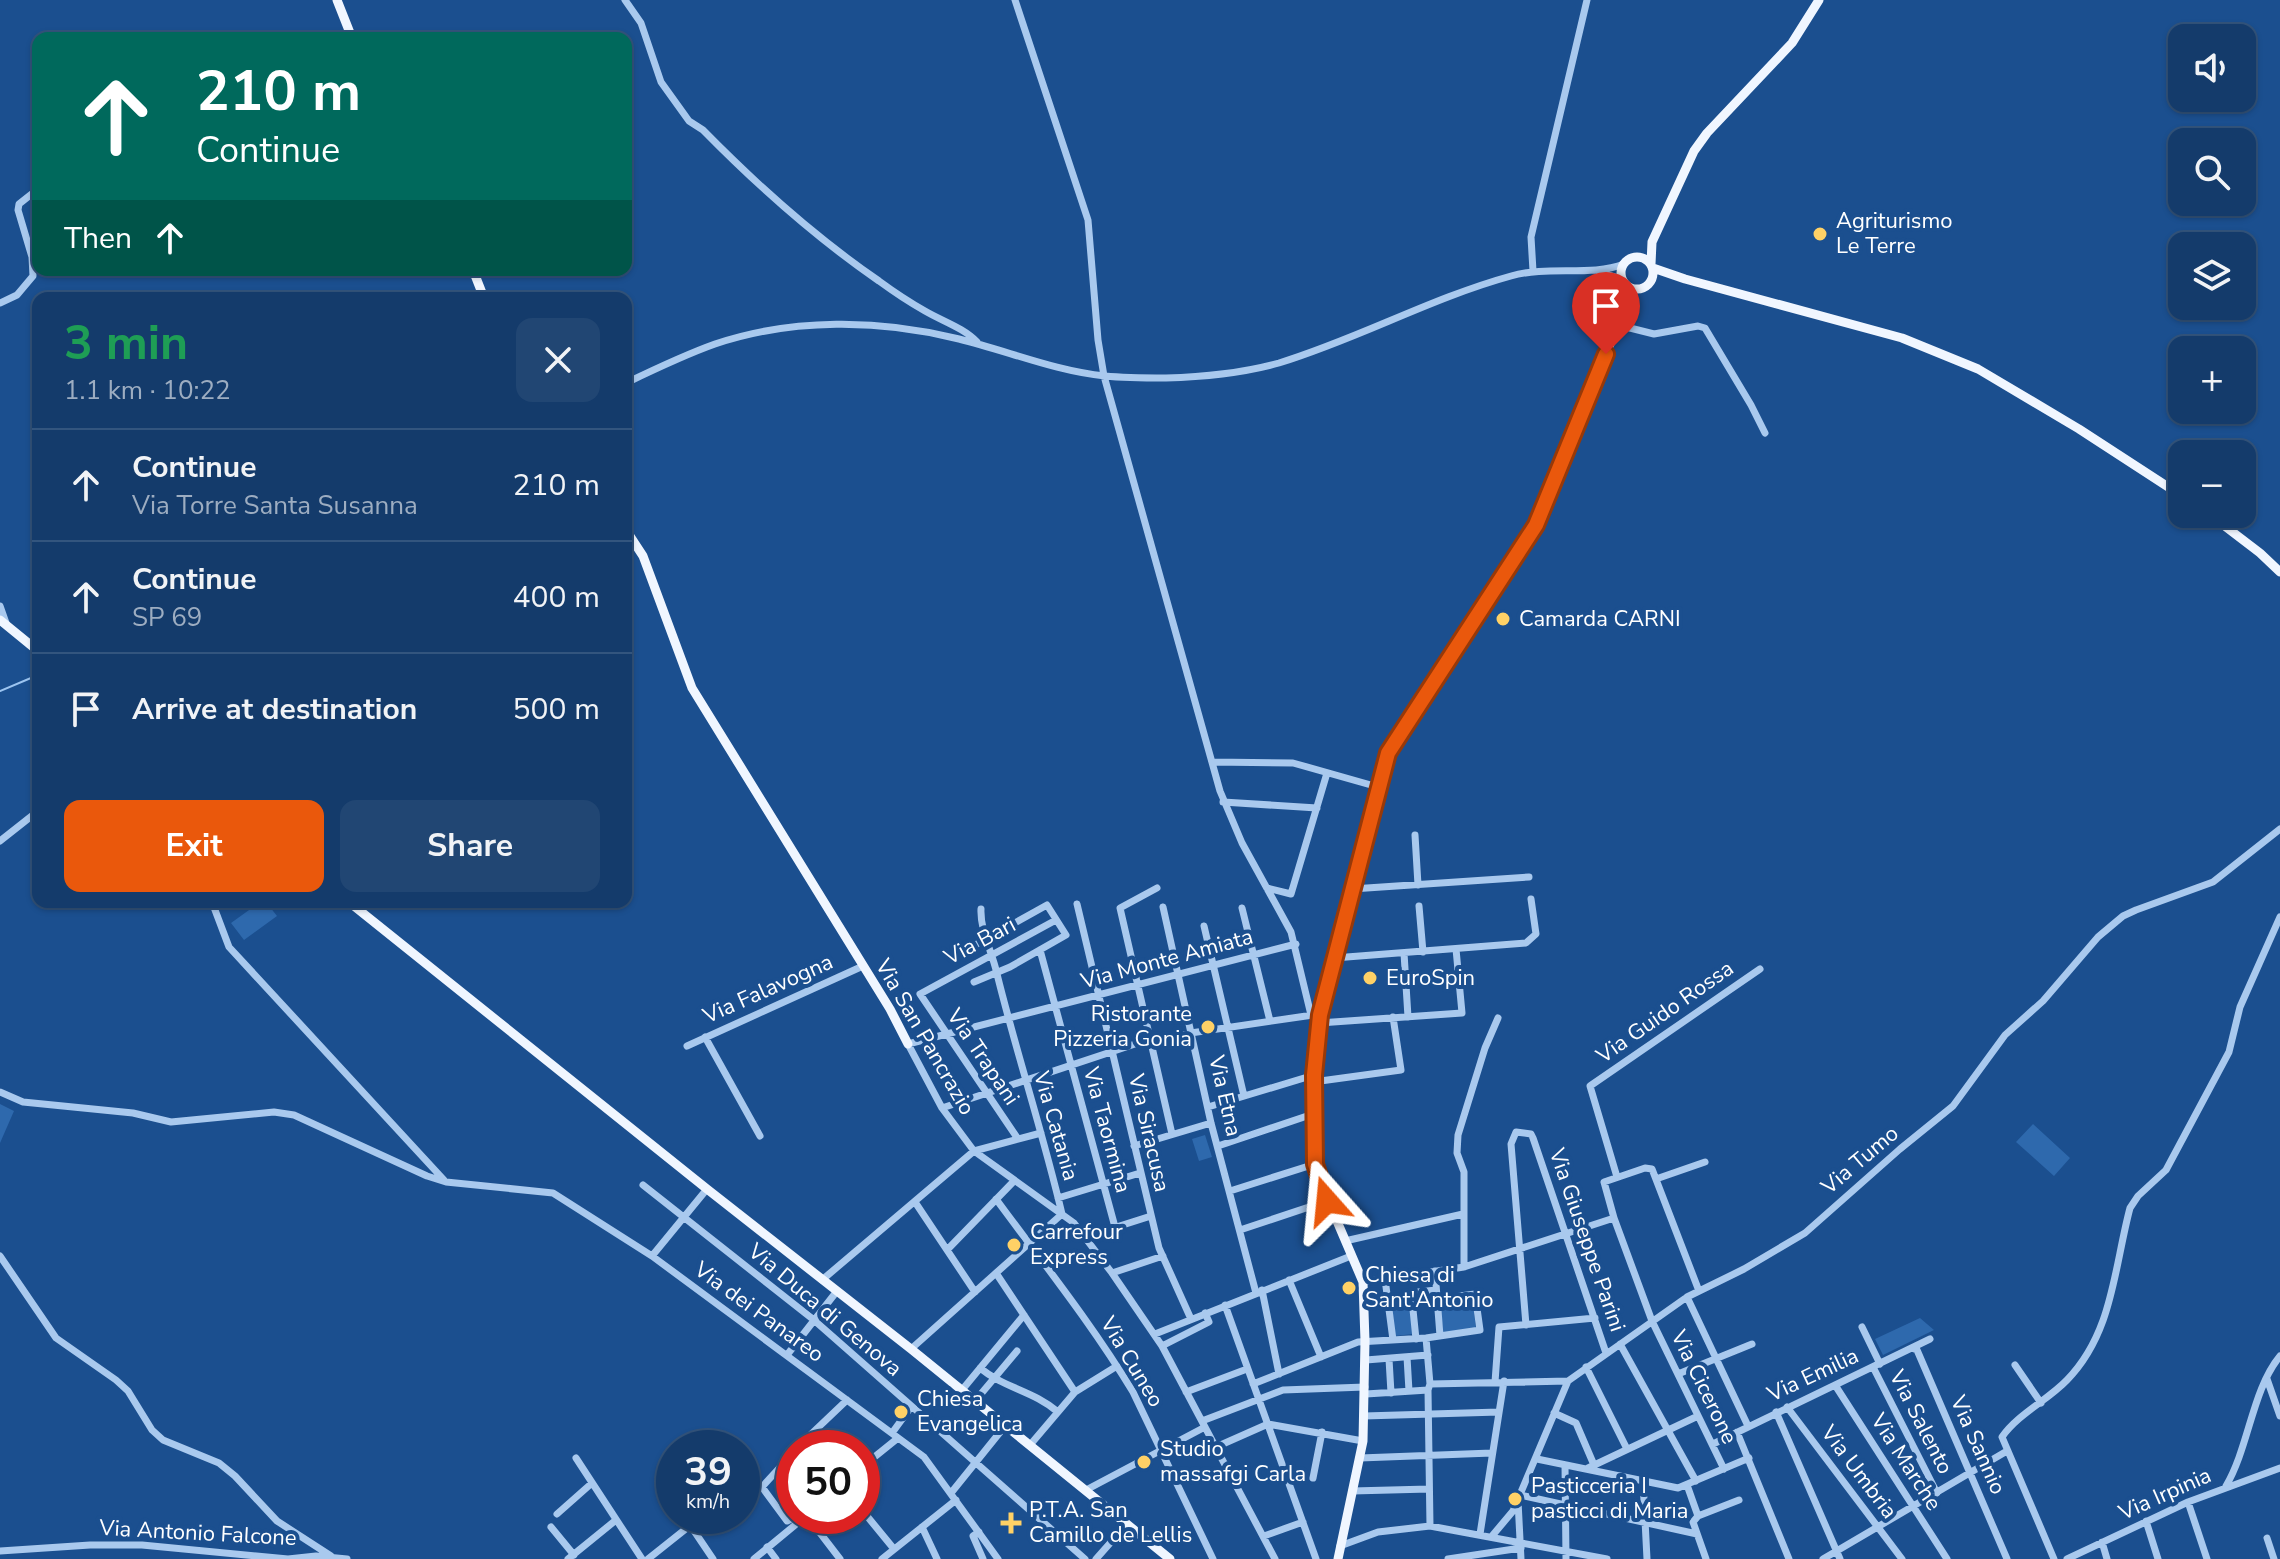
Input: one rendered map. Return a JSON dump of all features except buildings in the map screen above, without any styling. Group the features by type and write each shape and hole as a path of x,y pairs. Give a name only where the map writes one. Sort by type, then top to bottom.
{"main road":[{"path":"337,0 350,32"},
{"path":"1336,1558 1363,1441 1366,1360 1363,1282 1327,1201 1315,1164 1313,1114 1317,1021 1388,753 1536,525 1625,307 1624,264 1637,257 1652,242 1694,151 1707,133 1792,43 1819,0"},
{"path":"1652,242 1652,281"},
{"path":"1637,257 1685,279 1902,338 1978,369 2168,487"},
{"path":"1625,307 1652,281 1685,279"},
{"path":"1625,282 1632,289 1643,288"},
{"path":"2227,528 2280,572"},
{"name":"Via San Pancrazio","path":"632,539 643,556 692,688 908,1044"},
{"path":"3,623 32,646"},
{"path":"356,908 1170,1559"}],"street":[{"path":"625,0 641,23 661,82 689,121 703,130 794,217 877,281 969,334 978,344"},
{"path":"1015,0 1088,220 1104,376 1223,802 1296,944 1317,1021"},
{"path":"1533,271 1531,237 1587,0"},
{"path":"32,194 19,204 18,210 32,257"},
{"path":"632,380 717,343 804,326 884,326 914,330 1104,376 1195,376 1265,366 1337,342 1468,289 1533,271 1593,270 1624,264"},
{"path":"1593,270 1625,282"},
{"path":"0,303 17,295 33,276"},
{"path":"1618,325 1654,334 1698,326 1705,328 1765,433"},
{"path":"0,606 3,623"},
{"path":"1212,762 1293,763 1378,787"},
{"path":"1267,888 1291,894 1327,773"},
{"path":"1223,802 1317,808"},
{"path":"0,841 32,816"},
{"name":"Via Tumo","path":"1492,1536 1513,1511 1568,1381 1687,1297 1805,1233 1953,1106 2005,1035 2043,1001 2100,935 2123,916 2213,882 2280,829"},
{"path":"1415,835 1418,885"},
{"path":"1352,889 1529,877"},
{"path":"1157,888 1120,908 1172,1134"},
{"path":"1334,958 1532,941 1536,934 1531,899"},
{"name":"Via Siracusa","path":"1077,904 1151,1216 1163,1256 1191,1319"},
{"name":"Via Bari","path":"959,954 1047,905 1066,935 1010,967 974,982"},
{"path":"1419,906 1423,952"},
{"name":"Via Etna","path":"1163,907 1211,1123 1279,1374"},
{"path":"214,908 229,947 446,1182"},
{"path":"1242,908 1270,1021"},
{"name":"Via Catania","path":"981,909 980,925 993,955 1024,1081 1062,1214"},
{"path":"2054,1559 2002,1437 2068,1379 2095,1341 2106,1314 2130,1208 2138,1196 2166,1170 2229,1052 2240,1007 2280,917"},
{"name":"Via Bari","path":"920,994 1056,920"},
{"path":"1204,926 1244,1096"},
{"name":"Via Monte Amiata","path":"908,1044 1296,944"},
{"path":"942,1108 1150,1039 1270,1021 1462,1013 1456,949"},
{"name":"Via Taormina","path":"1040,950 1115,1227"},
{"path":"1404,953 1408,1017"},
{"name":"Via Falavogna","path":"687,1046 863,966"},
{"name":"Via Guido Rossa","path":"1617,1177 1590,1086 1760,969"},
{"name":"Via Trapani","path":"920,994 1018,1139"},
{"path":"1208,1107 1314,1078 1401,1070 1393,1017"},
{"path":"1464,1267 1464,1172 1457,1153 1458,1135 1485,1048 1498,1018"},
{"path":"705,1037 760,1136"},
{"name":"Via San Pancrazio","path":"908,1044 942,1108 974,1151 1062,1214 1085,1237 1112,1273 1162,1346 1275,1559"},
{"name":"Via dei Panareo","path":"0,1092 23,1102 133,1113 171,1122 274,1112 294,1115 446,1182 553,1193 652,1256 924,1457 998,1559"},
{"path":"1218,1146 1313,1114"},
{"path":"1134,1146 1211,1123"},
{"name":"Via Giuseppe Parini","path":"1522,1248 1512,1152 1512,1138 1516,1132 1531,1134 1533,1138 1606,1353"},
{"path":"822,1280 974,1151 1041,1133"},
{"path":"1656,1179 1705,1162"},
{"path":"1230,1191 1315,1164"},
{"path":"1617,1177 1645,1168 1652,1169 1699,1291"},
{"path":"1058,1198 1140,1173"},
{"name":"Via Cicerone","path":"1617,1177 1604,1185 1614,1218 1652,1321 1724,1469"},
{"path":"947,1250 1014,1181"},
{"path":"643,1185 684,1217"},
{"path":"652,1256 707,1189"},
{"name":"Via Cuneo","path":"996,1199 1117,1366 1213,1559"},
{"path":"1240,1230 1327,1201"},
{"path":"915,1202 975,1292"},
{"path":"911,1349 1062,1214"},
{"path":"1345,1241 1463,1214"},
{"path":"1085,1237 1151,1216"},
{"name":"Via Duca di Genova","path":"684,1217 814,1320 1085,1559"},
{"path":"1363,1282 1464,1267 1614,1218"},
{"path":"1522,1248 1526,1325"},
{"path":"0,1256 56,1338 122,1385 163,1440 219,1463 277,1521 331,1556"},
{"path":"1112,1273 1163,1256"},
{"path":"1155,1334 1351,1256"},
{"path":"1435,1271 1440,1336"},
{"path":"996,1273 1075,1392"},
{"path":"1385,1279 1393,1340"},
{"path":"1289,1280 1321,1357"},
{"path":"787,1355 837,1291"},
{"path":"1253,1384 1358,1342 1416,1339 1480,1330 1475,1294 1418,1292 1412,1300 1416,1339"},
{"path":"1687,1297 1748,1426"},
{"path":"1389,1303 1412,1300"},
{"path":"1225,1305 1316,1559"},
{"path":"1162,1346 1209,1322 1205,1313"},
{"path":"962,1390 1024,1315"},
{"path":"1480,1534 1499,1412 1500,1382 1495,1357 1499,1327 1595,1318"},
{"name":"Via Salento","path":"1862,1327 1876,1365 1937,1493"},
{"path":"1426,1338 1430,1526"},
{"name":"Via Emilia","path":"1713,1444 1930,1339"},
{"path":"1620,1344 1692,1483 1698,1516"},
{"path":"1678,1374 1752,1344"},
{"name":"Via Sannio","path":"1912,1348 1917,1350 2007,1559"},
{"path":"975,1401 1017,1351"},
{"path":"1366,1360 1428,1355"},
{"path":"2225,1487 2235,1470 2267,1379 2280,1356"},
{"path":"1407,1357 1409,1391"},
{"path":"1389,1359 1391,1393"},
{"path":"2015,1365 2041,1403"},
{"path":"1030,1445 1075,1392 1117,1366"},
{"path":"1586,1367 1627,1449"},
{"path":"980,1368 993,1379 1043,1399 1058,1412"},
{"path":"1186,1392 1247,1369"},
{"path":"2267,1379 2280,1416"},
{"path":"1086,1490 1203,1424 1259,1400 1296,1389 1391,1393 1500,1382 1568,1381"},
{"name":"Via Marche","path":"1835,1385 1947,1559"},
{"path":"815,1430 847,1400"},
{"path":"880,1450 895,1435 911,1407"},
{"name":"Via Umbria","path":"1787,1407 1902,1559"},
{"path":"1364,1416 1499,1412"},
{"path":"1776,1412 1838,1556"},
{"path":"1554,1413 1576,1423 1590,1467"},
{"path":"1590,1467 1698,1416"},
{"path":"1216,1447 1268,1424 1363,1441"},
{"path":"876,1534 889,1555 953,1496 1005,1426"},
{"path":"1313,1478 1322,1432"},
{"path":"1737,1432 1789,1559"},
{"path":"1823,1559 1838,1556 2007,1451"},
{"path":"1360,1458 1492,1453"},
{"path":"576,1458 642,1559"},
{"path":"1537,1459 1590,1467 1678,1488 1749,1458"},
{"path":"1565,1465 1566,1555"},
{"name":"Via Irpinia","path":"2070,1558 2188,1502 2280,1468"},
{"path":"776,1472 762,1487 776,1506"},
{"path":"1643,1481 1647,1559"},
{"path":"557,1514 592,1483"},
{"path":"1352,1491 1429,1489"},
{"path":"1521,1559 1519,1497 1697,1534"},
{"path":"1706,1559 1693,1522 1698,1516 1739,1500"},
{"path":"2188,1502 2207,1559"},
{"path":"551,1527 571,1557 616,1520"},
{"path":"2146,1521 2158,1559"},
{"path":"1264,1536 1303,1522"},
{"path":"1096,1559 1127,1524"},
{"path":"1340,1546 1378,1532 1430,1526 1492,1536 1566,1555 1607,1559"},
{"path":"922,1527 937,1559"},
{"path":"979,1532 973,1536 983,1559"},
{"path":"648,1559 682,1534"},
{"path":"696,1534 713,1559"},
{"path":"754,1559 783,1534"},
{"path":"820,1534 840,1559"},
{"path":"2267,1538 2274,1559"},
{"path":"2102,1542 2107,1559"},
{"path":"1448,1559 1485,1556 1521,1544"},
{"name":"Via Antonio Falcone","path":"0,1551 142,1545 288,1559 331,1556 347,1559"},
{"path":"767,1547 776,1559"}],"shaded area":[{"path":"252,908 271,908 277,916 244,940 231,923"},
{"path":"0,1104 14,1111 0,1143"},
{"path":"2033,1124 2070,1158 2054,1176 2016,1142"},
{"path":"1205,1135 1212,1157 1199,1161 1192,1139"},
{"path":"1472,1297 1476,1328 1443,1334 1440,1300"},
{"path":"1409,1304 1413,1334 1395,1336 1392,1306"},
{"path":"1920,1318 1934,1330 1883,1355 1875,1339"}],"waterway":[{"path":"0,691 32,678"}],"place":[{"name":"Agriturismo Le Terre","path":"1820,234"},
{"name":"Camarda CARNI","path":"1503,619"},
{"name":"EuroSpin","path":"1370,978"},
{"name":"Ristorante Pizzeria Gonia","path":"1208,1027"},
{"name":"Carrefour Express","path":"1014,1245"},
{"name":"Chiesa di Sant'Antonio","path":"1349,1288"},
{"name":"Chiesa Evangelica","path":"901,1412"},
{"name":"Studio massafgi Carla","path":"1144,1462"},
{"name":"Pasticceria I pasticci di Maria","path":"1515,1499"},
{"name":"P.T.A. San Camillo de Lellis","path":"1011,1523"}],"route":[{"path":"1327,1201 1316,1172 1313,1114 1320,1015 1388,753 1536,525 1606,354"}]}
